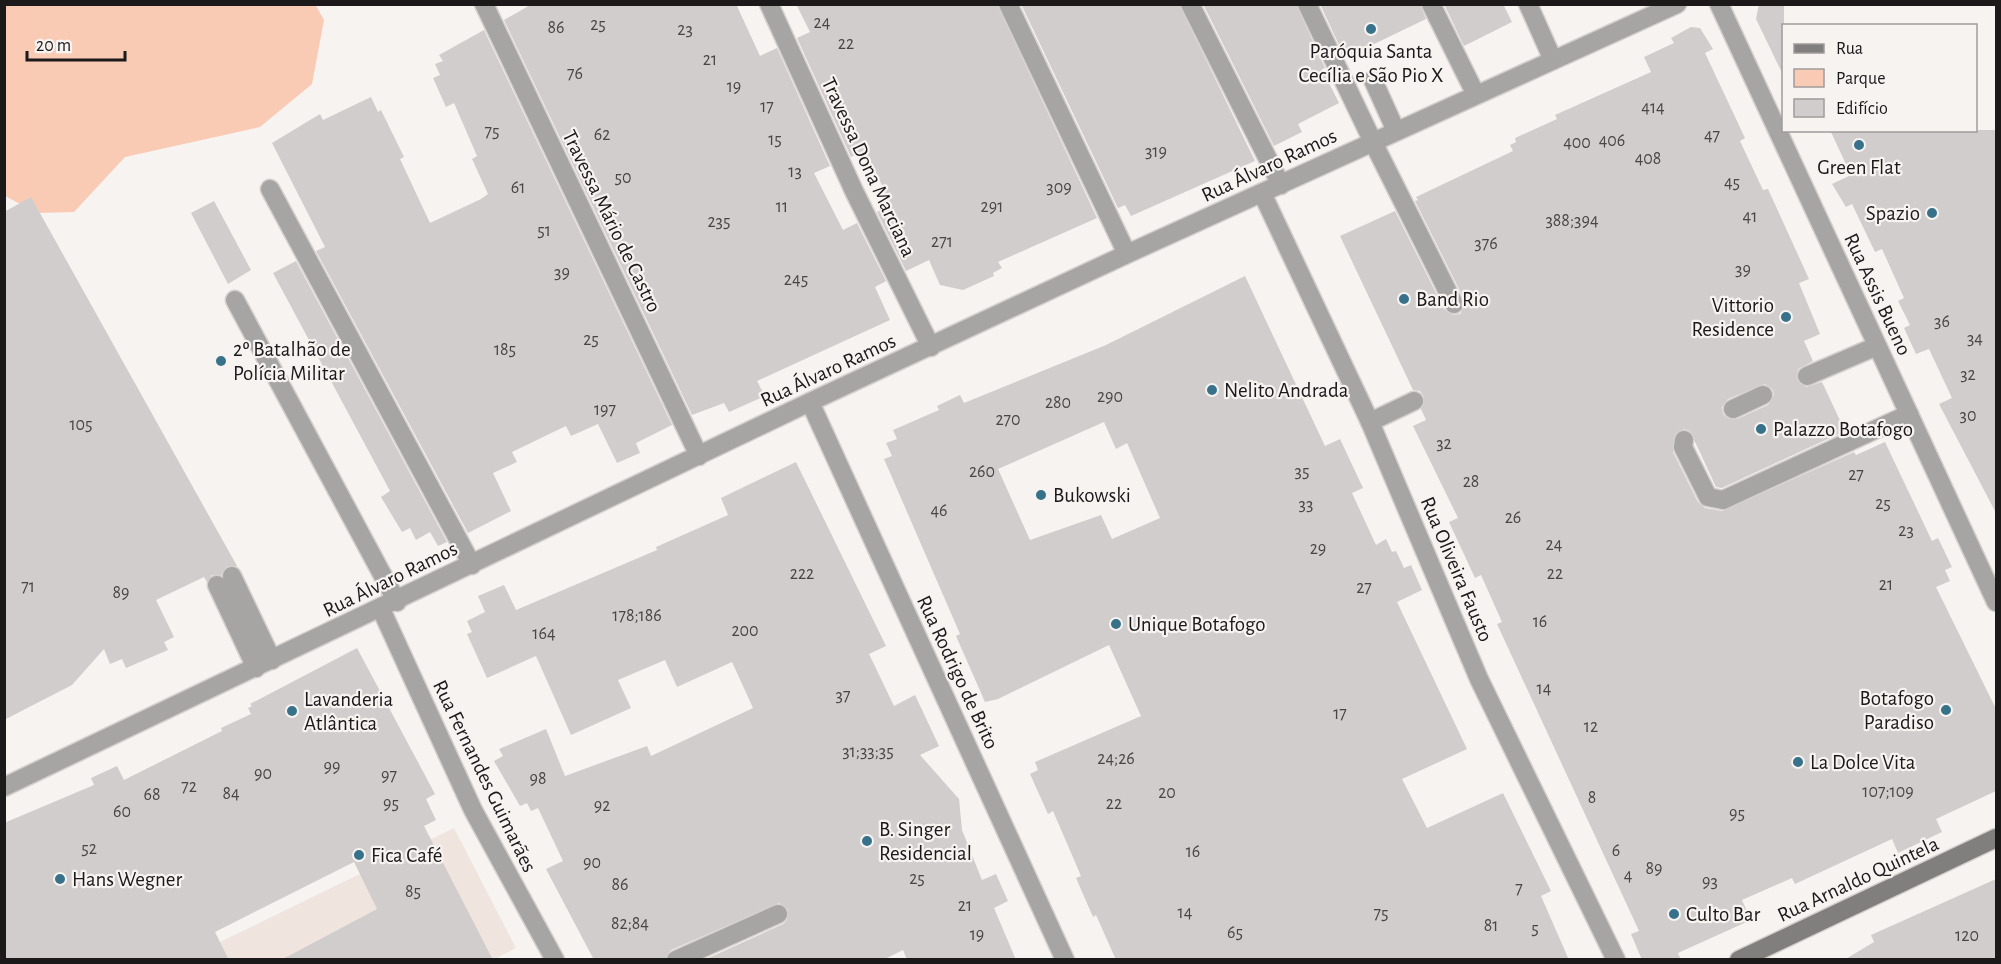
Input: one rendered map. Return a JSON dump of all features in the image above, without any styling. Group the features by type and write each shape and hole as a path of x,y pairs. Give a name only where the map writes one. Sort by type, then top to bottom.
{"main road":[{"name":"Rua Arnaldo Quintela","path":"1739,960 1996,838"}],"street":[{"name":"Travessa Mário de Castro","path":"484,4 699,456"},
{"name":"Travessa Dona Marciana","path":"769,4 854,191 931,347"},
{"path":"1008,4 1127,254"},
{"path":"1190,4 1281,185"},
{"path":"1307,4 1454,304"},
{"path":"1431,4 1476,95"},
{"path":"1528,4 1553,60"},
{"name":"Rua Álvaro Ramos","path":"4,787 810,402 1127,254 1677,4"},
{"name":"Rua Assis Bueno","path":"1719,4 1996,602"},
{"path":"1373,80 1396,131"},
{"path":"270,189 472,565"},
{"name":"Rua Oliveira Fausto","path":"1263,193 1370,422 1479,679 1616,960"},
{"name":"Rua Fernandes Guimarães","path":"235,300 389,605 473,810 555,960"},
{"path":"1807,376 1877,346"},
{"path":"1733,409 1763,395"},
{"path":"1370,422 1414,401"},
{"name":"Rua Rodrigo de Brito","path":"810,402 1065,960"},
{"path":"1684,440 1683,447 1708,497 1723,500 1909,414"},
{"path":"224,580 264,664"},
{"path":"676,960 778,914"}],"shaded area":[{"path":"454,828 516,948 493,960 183,960"}],"green space":[{"path":"315,4 324,20 312,84 260,127 125,157 74,212 37,213 5,196 4,5"}],"building":[{"path":"532,4 736,4 760,56 777,48 830,166 814,173 843,230 857,223 886,281 875,287 890,320 757,381 765,396 729,412 724,403 692,415 504,20"},
{"path":"796,4 997,4 1097,218 998,262 1002,268 993,273 994,276 963,290 940,285 929,260 906,271 877,212 891,204 865,150 851,157 797,38 810,32"},
{"path":"1021,4 1179,4 1255,161 1131,216 1125,205 1118,208"},
{"path":"1203,4 1296,4 1325,68 1322,69 1339,103 1298,124 1302,132 1274,146"},
{"name":"Paróquia Santa Cecília e São Pio X","path":"1320,4 1420,4 1426,19 1345,58"},
{"path":"1444,4 1503,4 1512,22 1464,46"},
{"path":"1759,4 1784,4 1782,73 1756,19"},
{"path":"1691,27 1700,28 1713,49 1705,53 1745,138 1740,141 1763,190 1768,189 1809,279 1799,283 1820,334 1804,341 1813,361 1798,369 1797,380 1806,387 1822,382 1845,431 1722,488 1716,487 1690,431 1685,429 1676,433 1673,452 1698,502 1705,508 1722,511 1854,452 1856,455 1885,442 1932,541 1938,538 1952,567 1945,570 1950,581 1936,587 1996,709 1996,791 1936,819 1942,832 1898,853 1892,839 1795,884 1792,878 1742,900 1751,920 1678,953 1681,960 1642,960 1631,934 1639,931 1497,624 1502,622 1481,575 1475,578 1449,522 1458,518 1413,426 1426,420 1421,409 1424,397 1420,391 1413,390 1340,236 1395,211 1444,309 1453,315 1460,314 1465,305 1464,299 1415,201 1418,200 1416,197 1513,151 1510,145 1516,142 1515,138 1557,119 1555,115 1651,72 1644,57 1674,43 1671,38","holes":["1765,384 1773,390 1774,395 1768,405 1737,419 1727,418 1723,414 1722,407 1728,399"]},
{"path":"484,30 672,425 636,443 640,453 617,463 598,424 571,436 566,426 512,452 517,462 493,473 511,511 468,533 316,251 325,247 272,143 320,114 323,120 371,97 378,112 381,110 404,157 400,159 430,223 481,199 488,194 472,159 477,156 454,103 446,107 433,78 440,75 435,64 443,61 439,55"},
{"path":"1996,130 1996,513 1939,404 1952,398 1929,349 1916,354 1904,328 1910,325 1898,301 1904,298 1882,249 1875,252 1852,204 1846,207 1832,184 1851,175 1831,132"},
{"path":"31,197 237,566 228,566 221,575 212,575 207,582 204,577 156,600 174,637 164,642 168,650 126,668 122,659 110,664 104,649 72,685 4,720 4,212"},
{"path":"214,201 251,270 228,284 191,213"},
{"path":"296,261 447,542 438,546 430,532 416,540 410,528 402,532 381,497 390,491 273,273"},
{"path":"1245,276 1325,446 1340,439 1363,488 1352,493 1376,545 1386,539 1392,552 1396,551 1404,568 1411,565 1422,590 1397,602 1467,749 1402,779 1427,828 1503,793 1551,891 1541,896 1569,960 1116,960 1096,915 1093,917 1076,878 1081,876 1053,811 1048,814 1030,774 1038,770 1035,762 1141,716 1109,645 998,699 985,702 956,636 960,634 884,459 892,456 886,443 897,439 893,430 939,410 937,406 960,395 964,403 1106,345","holes":["1104,422 1116,449 1127,443 1160,518 1112,539 1101,515 1030,540 998,469"]},
{"path":"796,462 886,646 869,654 894,706 915,695 939,746 920,755 959,799 962,830 982,880 996,874 1008,901 994,908 1016,960 907,960 903,950 883,960 704,960 783,924 787,920 788,910 779,903 671,950 665,960 594,960 546,869 563,861 538,808 531,811 527,803 520,806 494,761 503,756 499,749 546,729 565,776 647,746 651,756 753,708 732,662 677,687 665,660 618,680 631,708 571,735 536,656 487,678 467,634 472,632 467,621 485,612 478,596 504,585 516,610 657,550 656,547 728,515 721,498"},
{"path":"357,648 435,794 426,799 436,820 424,826 493,960 281,960 377,909 354,862 215,932 229,960 4,960 4,823 94,785 91,778 117,766 124,780 222,731 221,728 251,714 248,708 252,706 250,704"},
{"path":"1996,879 1996,960 1844,960 1874,942 1871,935"}],"place":[{"name":"Paróquia Santa Cecília e São Pio X","path":"1371,29"},
{"name":"Green Flat","path":"1859,145"},
{"name":"Spazio","path":"1932,213"},
{"name":"Band Rio","path":"1404,299"},
{"name":"Vittorio Residence","path":"1786,317"},
{"name":"2º Batalhão de Polícia Militar","path":"221,361"},
{"name":"Nelito Andrada","path":"1212,390"},
{"name":"Palazzo Botafogo","path":"1761,429"},
{"name":"Bukowski","path":"1041,495"},
{"name":"Unique Botafogo","path":"1116,624"},
{"name":"Botafogo Paradiso","path":"1946,710"},
{"name":"Lavanderia Atlântica","path":"292,711"},
{"name":"La Dolce Vita","path":"1798,762"},
{"name":"B. Singer Residencial","path":"867,841"},
{"name":"Fica Café","path":"359,855"},
{"name":"Hans Wegner","path":"60,879"},
{"name":"Culto Bar","path":"1674,914"}]}
